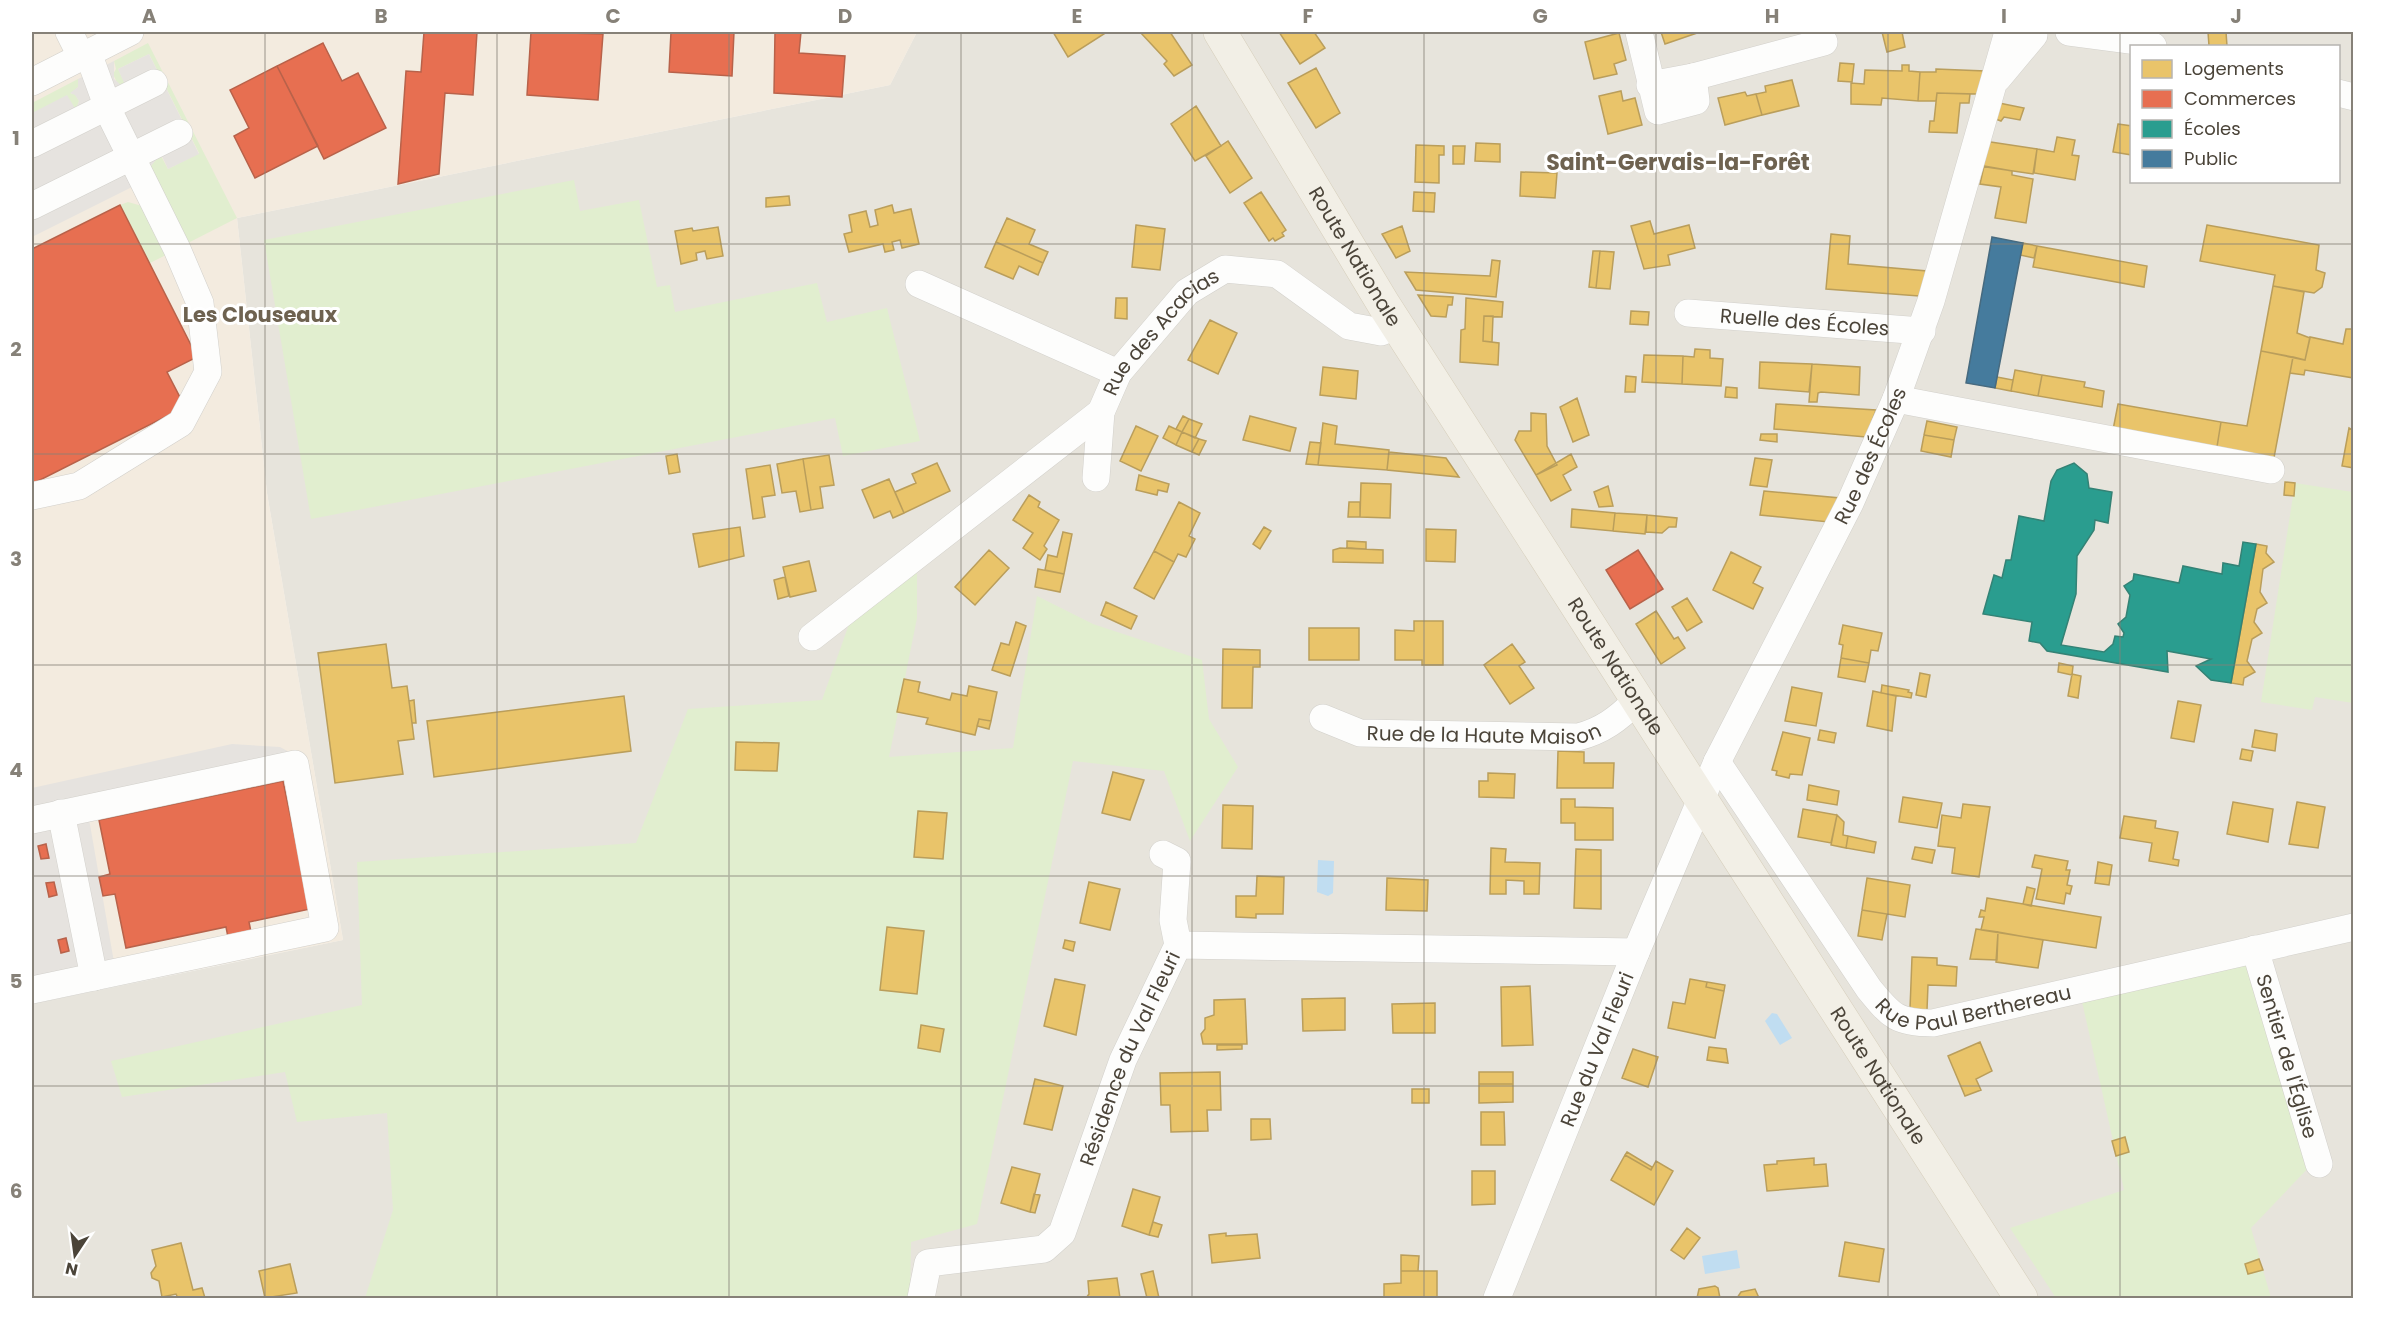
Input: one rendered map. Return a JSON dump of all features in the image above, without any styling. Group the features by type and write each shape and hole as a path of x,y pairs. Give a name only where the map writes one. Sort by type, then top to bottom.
{"main road":[{"name":"Route Nationale","path":"1220,32 1398,326 2021,1299"}],"street":[{"path":"32,496 79,486 181,423 208,372 200,303 177,249 131,157 85,55 69,32"},
{"path":"32,82 130,32"},
{"path":"1639,32 1658,111 1695,101 1693,77 1824,42"},
{"name":"Rue des Écoles","path":"1703,800 1717,762 1850,503 1896,399 1922,331 1989,91 2029,32"},
{"path":"2069,32 2132,39"},
{"path":"32,144 154,83"},
{"path":"32,206 179,133"},
{"name":"Rue des Acacias","path":"1096,478 1101,412 1118,373 1187,292 1225,269 1277,274 1349,326 1382,332 1398,326"},
{"path":"919,284 1118,373"},
{"name":"Ruelle des Écoles","path":"1688,313 1922,331"},
{"path":"1896,399 2271,470"},
{"name":"Rue des Acacias","path":"812,637 1101,412"},
{"name":"Rue de la Haute Maison","path":"1323,718 1360,733 1578,738 1596,733 1617,719 1636,701"},
{"name":"Rue Paul Berthereau","path":"1717,762 1869,989 1889,1014 1908,1023 1933,1023 2354,927"},
{"path":"32,820 295,764 325,928 32,990"},
{"name":"Rue du Val Fleuri","path":"1497,1299 1636,952 1703,800"},
{"path":"61,813 94,977"},
{"path":"1163,854 1177,861 1173,920 1178,945"},
{"name":"Résidence du Val Fleuri","path":"921,1299 928,1263 1044,1249 1062,1233 1123,1060 1178,945 1636,952"},
{"name":"Sentier de l'Église","path":"2255,949 2319,1164"}],"shaded area":[{"path":"32,32 917,32 890,85 237,218 267,493 343,940 32,1003"},
{"path":"917,32 2353,32 2353,1298 32,1298 32,1004 343,940 267,493 237,218 890,85"},
{"path":"149,54 199,154 168,169 161,154 134,186 32,237 32,113 67,95 76,110 79,101 75,95 70,93 78,87 78,79 114,61 114,79 122,86 125,85 118,69"},
{"path":"232,744 280,747 302,759 309,771 283,781 99,820 89,819 118,985 32,1003 32,788"}],"green space":[{"path":"148,43 237,218 186,244 150,167 160,154 168,169 199,153 149,54 118,69 126,85 118,85 113,74 116,69 114,61"},
{"path":"78,79 78,87 71,94 75,94 79,101 76,110 32,113 32,103"},
{"path":"574,180 580,211 639,200 657,287 670,285 675,312 817,283 827,322 887,308 920,441 843,456 835,418 311,519 264,240"},
{"path":"128,202 142,206 168,254 150,263 120,205"},
{"path":"2295,483 2353,492 2353,703 2315,697 2312,710 2261,702"},
{"path":"917,572 917,618 889,757 1013,748 1037,596 1093,624 1202,660 1209,719 1238,767 1190,841 1164,771 1073,761 977,1224 911,1242 910,1298 365,1298 393,1210 387,1113 297,1122 285,1072 122,1097 111,1061 362,1005 357,862 636,843 688,709 822,700 863,585"},
{"path":"2239,963 2257,971 2314,1162 2251,1228 2271,1298 2056,1298 2010,1228 2124,1190 2081,997"}],"water":[{"path":"1318,860 1334,861 1333,893 1328,896 1317,892"},
{"path":"1772,1013 1777,1014 1792,1038 1780,1045 1765,1021"},
{"path":"1737,1250 1740,1268 1705,1274 1702,1256"}],"building: Logements":[{"path":"1053,32 1107,32 1068,57"},
{"path":"1140,32 1170,32 1192,65 1174,76 1164,64 1167,61"},
{"path":"1279,32 1314,32 1325,48 1300,64"},
{"path":"1661,32 1700,32 1665,44"},
{"path":"1882,32 1902,32 1905,47 1887,52"},
{"path":"2208,32 2226,32 2227,45 2209,45"},
{"path":"1619,33 1626,60 1614,64 1617,74 1594,79 1585,42"},
{"path":"1840,63 1854,64 1852,82 1838,81"},
{"path":"1902,65 1909,65 1909,71 1920,72 1918,101 1882,98 1881,105 1851,104 1851,83 1864,84 1865,70 1902,71"},
{"path":"1316,68 1340,113 1316,128 1288,83"},
{"path":"1936,69 1985,71 1977,94 1937,93 1936,101 1918,101 1920,72 1936,72"},
{"path":"1792,80 1799,106 1762,115 1756,94 1766,92 1765,86"},
{"path":"1621,91 1623,101 1635,98 1642,125 1608,134 1599,96"},
{"path":"1745,92 1747,96 1756,94 1762,115 1725,125 1718,98"},
{"path":"1937,93 1970,94 1969,103 1960,103 1957,133 1929,132 1930,121 1934,121"},
{"path":"1999,103 2024,108 2020,120 2004,117 2001,121 1993,118"},
{"path":"1196,106 1221,146 1195,161 1171,124"},
{"path":"2118,124 2130,126 2130,155 2113,152"},
{"path":"2057,137 2075,140 2072,155 2079,156 2075,180 2034,173 2037,149 2054,152"},
{"path":"1228,141 1252,178 1230,193 1206,156"},
{"path":"1984,141 2037,149 2033,174 1980,166"},
{"path":"1476,143 1500,144 1500,162 1475,161"},
{"path":"1416,145 1444,146 1444,155 1439,155 1439,183 1415,182"},
{"path":"1453,146 1465,146 1464,164 1453,164"},
{"path":"1984,166 2012,171 2012,175 2033,179 2026,223 1995,218 2001,187 1980,184"},
{"path":"1521,172 1557,173 1555,198 1520,196"},
{"path":"1261,192 1286,230 1282,233 1284,236 1275,241 1273,238 1269,241 1244,203"},
{"path":"1414,192 1435,193 1434,212 1413,211"},
{"path":"789,196 790,205 766,207 766,198"},
{"path":"892,205 894,213 911,209 919,244 902,248 900,240 892,242 894,250 885,252 883,244 849,252 844,234 852,232 849,215 866,211 870,227 878,225 875,210"},
{"path":"1007,218 1035,230 1029,244 1048,252 1043,263 996,242"},
{"path":"1650,221 1654,234 1689,225 1695,248 1668,255 1670,265 1644,269 1631,226"},
{"path":"1136,225 1165,229 1160,270 1132,267"},
{"path":"2207,225 2319,245 2316,270 2325,273 2322,287 2314,293 2273,286 2275,275 2200,261"},
{"path":"1402,226 1410,251 1396,258 1382,234"},
{"path":"718,227 723,256 707,259 705,251 696,253 697,260 681,264 675,231"},
{"path":"1831,234 1850,236 1848,264 1927,271 1919,296 1826,289"},
{"path":"996,242 1043,263 1038,275 1019,266 1013,279 985,267"},
{"path":"2023,243 2037,246 2034,258 2020,255"},
{"path":"2037,246 2147,266 2144,287 2033,267"},
{"path":"1593,251 1600,251 1596,288 1589,287"},
{"path":"1600,251 1614,252 1610,289 1596,288"},
{"path":"1492,260 1500,261 1496,297 1416,290 1405,272 1490,276"},
{"path":"2273,286 2304,292 2297,333 2310,338 2305,360 2261,351"},
{"path":"1418,295 1453,297 1452,305 1448,305 1446,317 1431,316"},
{"path":"1116,298 1127,298 1127,319 1115,318"},
{"path":"1466,298 1503,302 1502,317 1484,316 1483,341 1499,343 1498,365 1460,362 1461,330 1465,329"},
{"path":"1631,311 1649,312 1648,325 1630,324"},
{"path":"1484,316 1493,316 1492,342 1483,341"},
{"path":"1210,320 1237,333 1218,374 1188,360"},
{"path":"2346,329 2354,329 2354,378 2305,370 2304,375 2290,373 2293,357 2305,360 2310,337 2343,344"},
{"path":"1695,349 1710,350 1710,358 1723,359 1721,386 1682,384 1683,356 1694,357"},
{"path":"2261,351 2293,357 2273,463 2216,453 2221,422 2247,426"},
{"path":"1644,355 1683,356 1682,384 1642,382"},
{"path":"1760,362 1812,364 1809,392 1759,388"},
{"path":"1812,364 1860,367 1859,395 1821,392 1818,393 1817,402 1809,402"},
{"path":"1323,367 1358,371 1356,399 1320,395"},
{"path":"2015,370 2042,375 2038,396 2011,391"},
{"path":"2042,375 2085,382 2084,387 2104,391 2102,407 2038,396"},
{"path":"1626,376 1636,377 1635,392 1625,392"},
{"path":"1997,377 2013,380 2011,391 1995,388"},
{"path":"1726,387 1737,388 1737,398 1725,397"},
{"path":"1577,398 1589,435 1573,442 1560,407"},
{"path":"1776,404 1876,410 1866,437 1774,429"},
{"path":"2118,404 2221,422 2216,453 2112,435"},
{"path":"1531,413 1546,414 1547,446 1557,465 1536,475 1515,440 1519,431 1531,431"},
{"path":"1183,416 1189,419 1182,432 1176,429"},
{"path":"1250,416 1296,428 1290,451 1243,440"},
{"path":"1189,419 1202,424 1195,438 1182,432"},
{"path":"1927,421 1957,427 1954,440 1924,435"},
{"path":"1323,423 1337,426 1335,444 1389,450 1387,470 1318,465"},
{"path":"1136,426 1158,436 1141,471 1120,461"},
{"path":"1169,426 1182,432 1176,445 1163,438"},
{"path":"2349,428 2354,431 2354,468 2342,466"},
{"path":"1182,432 1199,439 1192,452 1176,445"},
{"path":"1761,434 1777,434 1777,442 1760,440"},
{"path":"1924,435 1954,440 1951,457 1921,451"},
{"path":"1199,439 1206,441 1199,455 1192,452"},
{"path":"1310,442 1321,443 1318,465 1306,464"},
{"path":"1389,452 1446,458 1459,477 1387,470"},
{"path":"677,454 680,472 669,474 666,456"},
{"path":"1571,454 1577,467 1563,475 1571,490 1551,501 1536,475"},
{"path":"829,455 834,485 820,487 823,508 811,510 803,459"},
{"path":"1755,458 1772,460 1767,487 1750,485"},
{"path":"803,459 811,510 800,512 796,491 782,493 777,464"},
{"path":"937,463 950,491 904,513 895,492 916,483 912,474"},
{"path":"770,465 775,495 762,497 765,517 753,519 746,469"},
{"path":"1139,475 1169,484 1167,492 1158,490 1157,495 1136,490"},
{"path":"889,479 904,513 893,518 890,511 874,518 862,490"},
{"path":"2285,482 2295,483 2294,496 2284,495"},
{"path":"1361,483 1391,484 1390,518 1360,517"},
{"path":"1608,486 1613,506 1599,507 1594,492"},
{"path":"1764,491 1840,498 1829,522 1760,515"},
{"path":"1029,495 1040,502 1038,507 1059,520 1044,546 1047,549 1040,560 1023,548 1033,533 1013,520"},
{"path":"1179,502 1200,513 1189,536 1195,539 1186,557 1178,554 1174,562 1154,551"},
{"path":"1349,502 1360,502 1360,517 1348,517"},
{"path":"1572,509 1615,513 1613,531 1571,527"},
{"path":"1615,513 1647,515 1645,534 1613,531"},
{"path":"1647,515 1677,518 1676,527 1669,527 1662,533 1646,532"},
{"path":"740,527 744,556 699,567 693,534"},
{"path":"1264,527 1271,531 1260,549 1253,544"},
{"path":"1426,529 1456,530 1455,562 1426,561"},
{"path":"1063,532 1072,534 1064,574 1045,570 1048,555 1057,557"},
{"path":"1347,541 1366,542 1366,549 1347,548"},
{"path":"2256,544 2267,546 2266,553 2274,562 2263,569 2260,592 2267,603 2257,609 2254,622 2262,633 2252,639 2247,661 2255,672 2244,678 2243,685 2231,683"},
{"path":"1340,548 1383,550 1383,563 1333,562 1333,550"},
{"path":"989,550 1009,568 975,605 955,587"},
{"path":"1154,551 1174,562 1154,599 1134,588"},
{"path":"1731,552 1761,567 1753,583 1763,588 1753,609 1713,590"},
{"path":"809,561 816,591 790,597 783,567"},
{"path":"1038,569 1064,574 1060,592 1035,587"},
{"path":"785,577 789,596 778,599 774,580"},
{"path":"1687,598 1702,622 1687,631 1672,607"},
{"path":"1106,602 1137,616 1131,629 1101,615"},
{"path":"1656,611 1674,639 1678,637 1685,648 1661,664 1636,624"},
{"path":"1414,621 1443,621 1443,665 1422,665 1422,660 1395,660 1395,630 1414,631"},
{"path":"1016,622 1026,626 1010,676 992,670 1001,643 1009,645"},
{"path":"1843,625 1882,633 1878,651 1871,650 1869,663 1841,658 1843,645 1839,644"},
{"path":"1309,628 1359,628 1359,660 1309,660"},
{"path":"386,644 392,688 407,686 412,723 414,739 398,741 403,774 335,783 318,653"},
{"path":"1512,644 1525,662 1519,666 1534,688 1510,704 1484,665"},
{"path":"1223,649 1260,650 1260,667 1253,667 1252,708 1222,708"},
{"path":"1841,658 1869,663 1865,682 1838,677"},
{"path":"2059,663 2073,666 2072,675 2058,672"},
{"path":"1920,673 1930,675 1926,697 1916,695"},
{"path":"2072,674 2081,676 2078,698 2068,696"},
{"path":"904,679 920,682 918,692 950,700 952,693 967,696 969,686 997,692 991,721 979,719 975,735 926,724 928,718 897,712"},
{"path":"1882,685 1909,690 1908,692 1912,693 1911,698 1881,693"},
{"path":"1792,687 1822,693 1816,726 1785,721"},
{"path":"1873,691 1896,696 1892,731 1867,726"},
{"path":"624,696 631,751 434,777 427,721"},
{"path":"414,700 416,723 412,723 409,701"},
{"path":"2178,701 2201,705 2194,742 2171,738"},
{"path":"979,719 991,721 989,729 977,726"},
{"path":"1820,730 1836,733 1834,743 1818,740"},
{"path":"2255,730 2277,734 2275,751 2252,747"},
{"path":"1783,732 1810,738 1802,775 1790,774 1789,778 1776,775 1777,771 1772,770"},
{"path":"736,742 779,743 777,771 735,770"},
{"path":"2242,749 2253,751 2251,761 2240,759"},
{"path":"1558,751 1584,752 1584,763 1614,763 1613,788 1557,788"},
{"path":"1113,772 1144,780 1130,820 1102,813"},
{"path":"1488,773 1515,774 1514,798 1479,797 1479,781 1488,781"},
{"path":"1809,785 1839,791 1837,805 1807,800"},
{"path":"1903,797 1942,803 1937,828 1899,822"},
{"path":"1561,799 1575,799 1575,807 1613,808 1613,840 1575,840 1575,823 1561,823"},
{"path":"2233,802 2273,809 2268,842 2227,834"},
{"path":"2297,802 2325,807 2318,848 2289,844"},
{"path":"1963,804 1990,807 1979,877 1952,873 1955,848 1938,846 1942,815 1961,818"},
{"path":"1223,805 1253,806 1252,849 1222,848"},
{"path":"1803,809 1837,815 1831,843 1798,837"},
{"path":"918,811 947,813 943,859 914,857"},
{"path":"1837,815 1844,822 1843,835 1848,836 1846,848 1831,845"},
{"path":"2124,816 2156,821 2155,828 2178,832 2173,859 2179,860 2178,866 2149,861 2152,843 2120,838"},
{"path":"1848,836 1876,842 1874,853 1846,848"},
{"path":"1915,847 1935,850 1932,863 1912,859"},
{"path":"1491,848 1506,849 1505,862 1540,863 1539,894 1524,894 1524,881 1506,880 1506,894 1490,894"},
{"path":"1576,849 1601,850 1601,909 1574,908"},
{"path":"2035,855 2068,861 2066,870 2070,870 2067,885 2072,886 2070,894 2066,893 2064,904 2036,899 2042,869 2032,867"},
{"path":"2098,862 2112,865 2109,885 2095,883"},
{"path":"1257,876 1284,877 1283,914 1256,914 1256,918 1236,917 1236,896 1256,896"},
{"path":"1387,878 1428,880 1427,911 1386,910"},
{"path":"1867,878 1910,885 1905,917 1862,910"},
{"path":"1089,882 1120,889 1110,930 1080,923"},
{"path":"2027,887 2035,889 2031,906 2023,904"},
{"path":"1987,898 2101,917 2096,948 1981,930 1984,917 1979,917 1981,910 1985,911"},
{"path":"1862,910 1887,914 1882,940 1858,936"},
{"path":"887,927 924,931 917,994 880,990"},
{"path":"1976,929 1998,932 1997,960 1970,959"},
{"path":"1998,932 2043,940 2038,968 1996,962"},
{"path":"1065,940 1075,942 1073,951 1063,948"},
{"path":"1912,957 1937,958 1937,965 1957,967 1956,986 1928,985 1927,1010 1910,1009"},
{"path":"1055,979 1085,985 1076,1035 1044,1026"},
{"path":"1690,979 1707,982 1706,987 1724,991 1715,1038 1668,1028 1673,1002 1685,1004"},
{"path":"1707,982 1725,985 1724,991 1706,987"},
{"path":"1530,986 1533,1045 1502,1046 1501,987"},
{"path":"1345,998 1345,1030 1303,1031 1302,999"},
{"path":"1245,999 1247,1044 1203,1044 1201,1034 1205,1029 1205,1018 1214,1015 1214,1000"},
{"path":"1435,1003 1435,1033 1393,1033 1392,1004"},
{"path":"921,1025 944,1029 940,1052 918,1048"},
{"path":"1980,1042 1992,1071 1976,1079 1981,1090 1965,1096 1948,1056"},
{"path":"1217,1045 1242,1045 1242,1049 1217,1050"},
{"path":"1709,1047 1726,1049 1728,1063 1707,1060"},
{"path":"1633,1049 1658,1057 1648,1087 1622,1078"},
{"path":"1220,1072 1221,1110 1207,1110 1208,1131 1171,1132 1170,1105 1161,1105 1160,1073"},
{"path":"1479,1072 1513,1072 1513,1084 1479,1084"},
{"path":"1035,1079 1063,1086 1052,1130 1024,1124"},
{"path":"1479,1084 1513,1084 1513,1102 1479,1103"},
{"path":"1412,1089 1429,1089 1429,1103 1412,1103"},
{"path":"1481,1112 1504,1112 1505,1145 1481,1145"},
{"path":"1251,1119 1270,1119 1271,1139 1251,1140"},
{"path":"2125,1137 2129,1152 2116,1156 2112,1141"},
{"path":"1627,1152 1652,1167 1651,1170 1625,1155"},
{"path":"1625,1155 1651,1170 1656,1161 1673,1171 1654,1205 1611,1180"},
{"path":"1814,1158 1814,1165 1826,1164 1828,1186 1767,1191 1764,1165 1777,1164 1777,1161"},
{"path":"1012,1167 1040,1174 1030,1212 1001,1203"},
{"path":"1472,1171 1495,1171 1495,1204 1472,1205"},
{"path":"1133,1189 1160,1197 1149,1235 1122,1226"},
{"path":"1034,1194 1040,1195 1035,1213 1030,1212"},
{"path":"1153,1222 1162,1225 1158,1237 1149,1235"},
{"path":"1687,1228 1700,1238 1684,1259 1671,1250"},
{"path":"1226,1233 1226,1236 1257,1234 1260,1258 1212,1263 1209,1235"},
{"path":"1845,1242 1884,1249 1879,1282 1839,1276"},
{"path":"181,1243 193,1290 202,1288 205,1298 178,1298 176,1294 162,1297 159,1281 152,1278 151,1273 156,1266 152,1250"},
{"path":"1401,1255 1419,1256 1418,1271 1401,1271"},
{"path":"2259,1259 2263,1270 2248,1274 2245,1264"},
{"path":"290,1264 297,1293 265,1298 259,1271"},
{"path":"1153,1271 1159,1298 1147,1298 1141,1274"},
{"path":"1401,1271 1437,1271 1437,1298 1384,1298 1384,1284 1401,1283"},
{"path":"1117,1278 1120,1298 1086,1298 1089,1294 1088,1281"},
{"path":"1715,1286 1718,1288 1720,1298 1697,1298 1699,1289"},
{"path":"1755,1289 1759,1298 1737,1298 1741,1292"}],"building: Commerces":[{"path":"424,32 477,32 473,95 445,93 439,174 398,184 406,71 421,72"},
{"path":"531,32 603,34 598,100 527,95"},
{"path":"671,32 734,32 732,76 669,72"},
{"path":"775,32 801,32 799,53 845,56 842,97 774,93"},
{"path":"323,43 342,81 358,73 386,128 324,159 277,66"},
{"path":"277,66 318,146 255,178 234,136 249,128 230,90"},
{"path":"120,205 197,357 167,372 185,407 32,484 32,249"},
{"path":"1638,550 1663,589 1630,609 1606,570"},
{"path":"283,781 310,909 249,922 252,937 229,942 226,927 126,948 115,894 103,896 99,877 110,874 99,820"},
{"path":"46,844 49,858 41,859 38,846"},
{"path":"54,882 57,895 49,897 46,883"},
{"path":"66,938 69,951 61,953 58,940"}],"building: Écoles":[{"path":"2074,463 2087,474 2089,488 2112,492 2108,523 2095,520 2094,530 2077,556 2076,594 2061,645 2104,652 2113,644 2115,636 2123,637 2124,633 2118,624 2126,617 2130,595 2124,586 2133,580 2134,574 2179,583 2183,566 2222,574 2223,563 2239,566 2243,542 2256,544 2231,683 2211,680 2196,666 2211,659 2167,651 2168,672 2047,651 2040,643 2029,641 2032,622 1983,614 1994,575 2002,578 2006,560 2011,560 2019,516 2044,521 2051,481 2057,470"}],"building: Public":[{"path":"1992,237 2023,243 1995,388 1966,383"}],"district":[{"name":"Saint-Gervais-la-Forêt","path":"1678,162"},
{"name":"Les Clouseaux","path":"260,314"}]}
